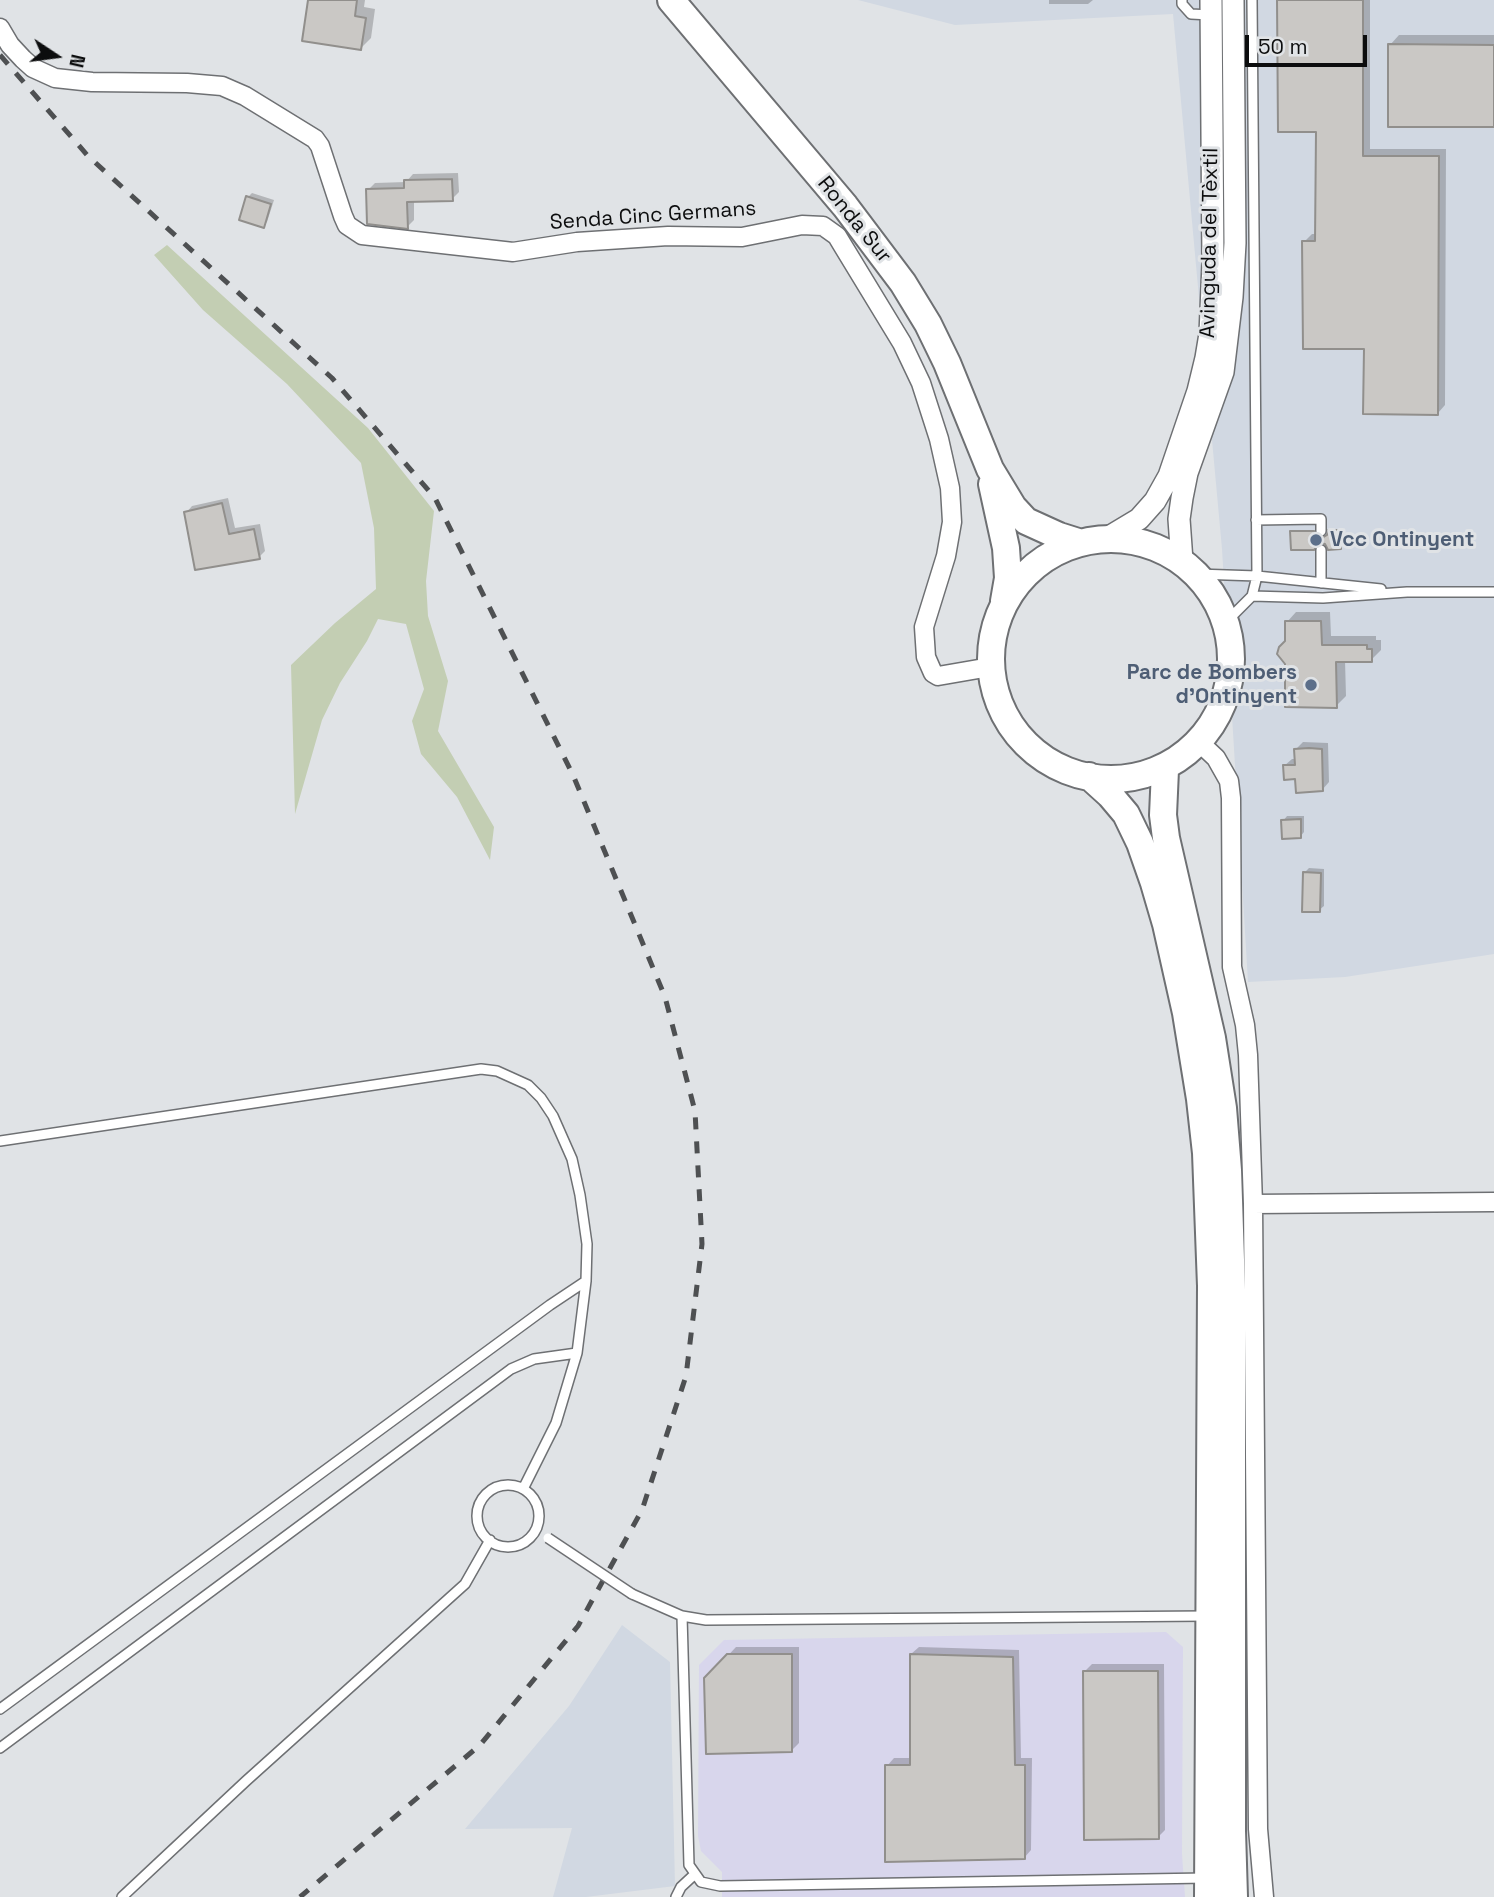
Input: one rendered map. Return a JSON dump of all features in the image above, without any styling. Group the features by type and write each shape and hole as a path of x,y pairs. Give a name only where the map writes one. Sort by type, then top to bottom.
{"main road":[{"name":"Ronda Sur","path":"670,0 853,216 903,283 928,324 947,363 989,469 1006,548 1008,578 1004,601"},
{"name":"Ronda Sur","path":"989,469 1013,508 1026,521 1078,542"},
{"path":"1109,537 1148,543 1190,568 1214,597 1226,623 1231,654 1223,702 1199,742 1165,770 1113,780 1059,767 1032,750 1012,726 997,698 990,667 993,633 1004,601 1023,575 1048,555 1078,542 1109,537"},
{"path":"1165,770 1163,815 1166,838 1212,1038 1223,1108 1228,1170 1232,1290 1231,1831 1234,1897"},
{"path":"1089,776 1126,814 1140,843 1166,924 1186,1013 1206,1153 1211,1286 1207,1888"}],"street":[{"name":"Avinguda del Tèxtil","path":"1190,568 1180,519 1187,473 1223,372 1231,317 1235,243 1233,0"},
{"name":"Avinguda del Tèxtil","path":"1109,537 1139,519 1155,501 1169,476 1206,358 1211,320 1213,262 1211,8"},
{"name":"Senda Cinc Germans","path":"0,28 23,59 33,68 55,78 92,82 222,86 245,96 315,139 320,146 343,216 354,232 362,236 513,252 577,242 668,236 743,237 802,225 823,226 836,236 843,246 902,343 923,391 939,439 950,488 952,522 946,556 924,627 926,657 933,673 938,676 990,667"},
{"path":"1199,742 1223,768 1229,781 1232,967 1245,1026 1248,1055 1253,1204 1258,1829 1264,1897"},
{"path":"1253,1204 1494,1202"}],"lane":[{"path":"1182,0 1182,4 1191,14 1211,8"},
{"path":"1226,623 1252,596 1257,576 1252,0"},
{"path":"1256,520 1321,519 1321,531"},
{"path":"1321,550 1321,583"},
{"path":"1190,568 1407,592"},
{"path":"1252,596 1323,598 1407,592 1494,592"},
{"path":"0,1141 481,1069 497,1071 527,1085 541,1098 553,1116 572,1159 586,1226 586,1281 576,1353 556,1423 523,1489"},
{"path":"0,1709 586,1281"},
{"path":"0,1748 510,1369 534,1359 576,1353"},
{"path":"503,1485 514,1485 523,1489 536,1503 539,1512 535,1531 519,1544 499,1545 489,1540 478,1524 480,1503 494,1488 503,1485"},
{"path":"535,1531 632,1594 682,1616 706,1620 1209,1616"},
{"path":"122,1897 246,1781 465,1584 489,1540"},
{"path":"682,1616 689,1866 701,1882 720,1886 1207,1888"},
{"path":"676,1897 681,1887 695,1874"}],"shaded area":[{"path":"858,0 1494,0 1494,954 1345,977 1248,982 1222,549 1173,14 955,25"},
{"path":"622,1625 670,1662 675,1886 586,1897 553,1897 572,1828 465,1829 569,1706"},
{"path":"1166,1632 1183,1647 1182,1854 1185,1897 722,1897 722,1872 701,1851 698,1836 699,1665 724,1640"}],"green space":[{"path":"167,245 368,428 434,511 426,581 428,616 448,681 438,731 494,827 490,860 457,797 421,754 412,721 424,689 406,624 378,619 340,683 322,720 295,814 291,665 376,589 374,528 361,463 287,384 203,310 154,255"}],"building":[{"path":"308,0 357,0 355,16 366,18 361,50 302,41"},
{"path":"1277,0 1363,0 1363,156 1439,156 1438,415 1363,414 1364,349 1303,349 1302,241 1315,241 1316,132 1278,132"},
{"path":"1388,44 1494,45 1494,127 1388,127"},
{"path":"452,179 453,201 407,202 408,229 367,224 366,189 404,188 404,180"},
{"path":"246,196 271,204 264,228 239,220"},
{"path":"222,503 229,534 254,529 260,559 195,570 184,512"},
{"path":"1328,530 1341,530 1341,549 1328,550 1325,544 1320,543 1314,550 1291,550 1290,531 1314,531 1317,537 1322,538 1327,535"},
{"name":"Parc de Bombers d'Ontinyent","path":"1285,621 1321,621 1322,645 1367,645 1367,649 1372,649 1372,662 1336,662 1337,708 1285,707 1285,664 1277,654 1285,641"},
{"path":"1294,749 1322,749 1323,791 1296,793 1295,779 1284,780 1283,765 1295,765"},
{"path":"1301,819 1301,838 1282,839 1281,820"},
{"path":"1303,872 1321,873 1320,912 1302,912"},
{"path":"727,1654 792,1654 792,1752 706,1754 704,1678"},
{"path":"910,1654 1013,1657 1015,1765 1025,1765 1025,1859 885,1862 885,1765 910,1765"},
{"path":"1083,1671 1158,1671 1159,1839 1084,1840"}],"railway":[{"path":"0,55 88,156 332,378 435,498 573,775 665,997 695,1111 702,1244 686,1376 642,1510 578,1626 480,1745 300,1897"}],"place":[{"name":"Vcc Ontinyent","path":"1316,540"},
{"name":"Parc de Bombers d'Ontinyent","path":"1311,685"}]}
